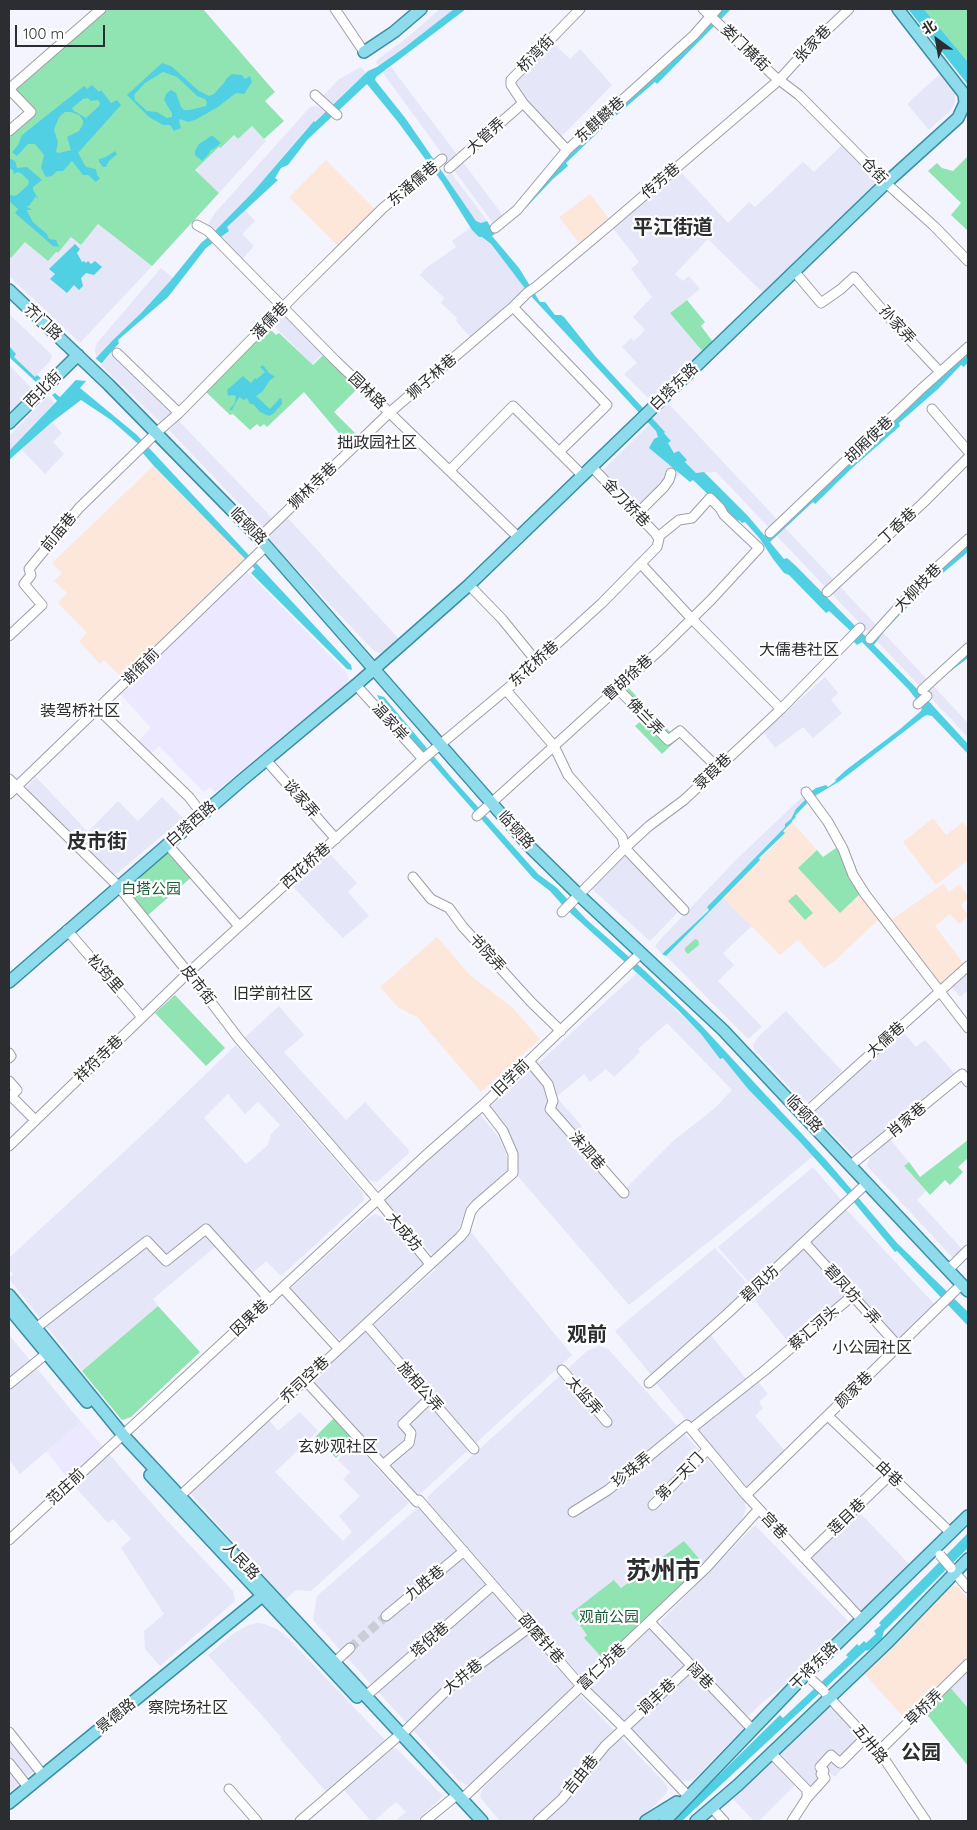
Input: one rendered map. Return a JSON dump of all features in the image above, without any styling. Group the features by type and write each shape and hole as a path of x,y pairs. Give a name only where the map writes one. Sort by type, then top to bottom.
{"main road":[{"path":"364,52 394,32 421,9"},
{"name":"白塔东路","path":"375,668 519,538 886,183 956,120 963,109 965,100 961,89 898,9"},
{"name":"齐门路","path":"9,290 78,355"},
{"name":"临顿路","path":"78,355 263,542 441,744 484,810 530,846 569,905 638,956 708,1014 851,1165 864,1187 965,1288"},
{"name":"西北街","path":"9,422 78,355"},
{"name":"白塔西路","path":"9,982 118,886 375,668"},
{"name":"人民路","path":"9,1295 36,1328 50,1351"},
{"name":"人民路","path":"9,1308 50,1351 120,1437 457,1799 482,1821"},
{"name":"人民路","path":"120,1437 180,1496 265,1593 335,1662 399,1736"},
{"name":"干将东路","path":"665,1821 752,1729 809,1677 862,1620 937,1552 951,1533 968,1516"},
{"path":"697,1821 771,1753 827,1694 889,1642 954,1570 968,1560"},
{"name":"景德路","path":"9,1803 265,1593"},
{"path":"646,1821 688,1796"},
{"name":"人民路","path":"457,1799 472,1821"}],"street":[{"path":"9,132 31,112 9,89 101,9"},
{"path":"335,9 364,52"},
{"name":"桥湾街","path":"523,103 510,86 511,80 579,9"},
{"name":"娄门横街","path":"703,9 715,16 779,80"},
{"name":"张家巷","path":"779,80 809,47 849,9"},
{"name":"东麒麟巷","path":"495,228 517,210 567,150 715,16"},
{"name":"仓街","path":"779,80 799,95 886,183 934,226 968,261"},
{"name":"传芳巷","path":"474,340 779,80"},
{"path":"315,94 337,115"},
{"path":"523,103 567,150"},
{"name":"大管弄","path":"450,168 523,103"},
{"name":"东潘儒巷","path":"384,208 440,160"},
{"name":"潘儒巷","path":"156,434 384,208"},
{"name":"园林路","path":"197,225 208,231 390,413 519,538"},
{"name":"孙家弄","path":"794,271 821,303 842,289 854,277 940,372"},
{"path":"513,307 607,405 560,451"},
{"name":"狮子林巷","path":"390,413 474,340"},
{"name":"胡厢使巷","path":"770,533 968,347"},
{"path":"116,353 179,413"},
{"path":"450,470 513,406 583,476"},
{"path":"932,409 968,451"},
{"name":"狮林寺巷","path":"263,542 390,413"},
{"name":"前庙巷","path":"9,636 42,605 24,584 31,575 29,569 79,508 156,434"},
{"name":"丁香巷","path":"827,592 923,503 968,458"},
{"name":"金刀桥巷","path":"592,466 658,537 656,547 641,564"},
{"path":"637,514 664,488 670,480 671,473"},
{"name":"曹胡徐巷","path":"484,810 692,620 759,548 724,515 710,498 692,518 679,520 658,537"},
{"name":"大柳枝巷","path":"870,639 925,578 968,539"},
{"name":"谢衙前","path":"9,794 244,569 255,557 263,542"},
{"path":"641,564 692,620 781,708"},
{"name":"东花桥巷","path":"427,756 506,690 602,603 641,564"},
{"path":"469,585 502,619 537,662"},
{"name":"菉葭巷","path":"569,905 625,848 649,826 684,800 718,768 858,631"},
{"path":"918,704 968,648"},
{"name":"温家岸","path":"356,685 427,756"},
{"name":"佛兰弄","path":"617,688 668,740 680,731 718,768"},
{"path":"506,690 554,746 568,775 622,837 625,848 684,910"},
{"path":"98,709 189,797 202,814"},
{"name":"西花桥巷","path":"188,973 427,756"},
{"name":"谈家弄","path":"266,760 336,839"},
{"name":"皮市街","path":"9,779 118,886 239,1039 378,1200"},
{"path":"808,795 828,822 860,887 968,1028"},
{"path":"167,844 239,926"},
{"name":"书院弄","path":"413,877 431,899 449,908 463,927 531,1002 561,1031"},
{"name":"松筠里","path":"67,930 142,1017"},
{"name":"旧学前","path":"378,1200 529,1062 638,956"},
{"name":"大儒巷","path":"804,1114 968,966"},
{"name":"祥符寺巷","path":"9,1146 188,973"},
{"path":"9,1053 11,1056 9,1058"},
{"name":"洙泗巷","path":"529,1062 548,1084 553,1101 550,1109 624,1194"},
{"name":"肖家巷","path":"851,1165 962,1074 968,1082"},
{"path":"9,1081 17,1090 11,1096 35,1120"},
{"name":"乔司空巷","path":"180,1496 460,1237 465,1231 471,1211 513,1173 513,1154 503,1131 483,1105"},
{"name":"碧凤坊","path":"649,1382 712,1328 864,1187"},
{"name":"大成坊","path":"378,1200 430,1264"},
{"name":"因果巷","path":"120,1437 378,1200"},
{"path":"36,1328 147,1241 166,1261 206,1229 270,1300"},
{"name":"碧凤坊一弄","path":"805,1242 899,1347"},
{"path":"948,1270 968,1250"},
{"path":"283,1288 339,1349"},
{"name":"颜家巷","path":"746,1495 952,1294 965,1288"},
{"name":"蔡汇河头","path":"776,1361 852,1296"},
{"name":"施相公弄","path":"366,1324 474,1449"},
{"path":"9,1384 50,1351"},
{"name":"珍珠弄","path":"574,1512 608,1490 776,1361"},
{"name":"太监弄","path":"562,1370 607,1422"},
{"name":"邵磨针巷","path":"305,1380 464,1551 581,1686 624,1728 688,1796"},
{"path":"383,1465 410,1443 411,1433 403,1424 430,1398"},
{"name":"由巷","path":"828,1416 951,1533"},
{"name":"宫巷","path":"689,1427 746,1495 862,1620"},
{"name":"范庄前","path":"9,1540 120,1437"},
{"name":"第一天门","path":"653,1505 708,1450"},
{"name":"莲目巷","path":"804,1558 890,1476"},
{"name":"富仁坊巷","path":"425,1821 457,1799 650,1622 706,1568 759,1509"},
{"name":"九胜巷","path":"386,1616 464,1551"},
{"path":"937,1552 968,1588"},
{"name":"塔倪巷","path":"366,1696 493,1585"},
{"name":"阔巷","path":"650,1622 752,1729"},
{"name":"大井巷","path":"300,1821 399,1736 452,1684 530,1627"},
{"path":"335,1662 350,1648"},
{"name":"草桥弄","path":"879,1751 968,1664"},
{"name":"调丰巷","path":"624,1728 691,1666"},
{"name":"五卅路","path":"809,1677 879,1751 926,1821"},
{"name":"吉由巷","path":"538,1821 562,1799 605,1746 624,1728"},
{"path":"9,1732 44,1775"},
{"path":"792,1821 807,1798 825,1778 821,1774 824,1771 820,1767 832,1756 840,1763 866,1736"},
{"path":"771,1753 806,1790 807,1798"},
{"path":"9,1763 28,1787"},
{"path":"228,1789 257,1821"},
{"path":"712,1808 724,1821"}],"shaded area":[{"path":"440,9 454,9 379,66 376,62 377,60 408,37"},
{"path":"552,42 570,59 580,49 612,85 560,138 525,103 514,85"},
{"path":"361,67 366,73 332,105 323,96 339,79"},
{"path":"391,67 505,218 495,226 383,73"},
{"path":"941,73 955,92 955,102 951,110 929,130 907,104"},
{"path":"315,106 325,112 308,127 253,192 213,233 208,225 215,213 310,107"},
{"path":"252,126 266,141 219,193 195,170 219,147 222,148 234,135 238,139"},
{"path":"844,143 881,178 764,294 708,239 675,274 683,281 689,276 700,289 670,313 703,352 658,397 652,399 647,397 624,374 637,363 622,347 631,338 634,341 645,330 633,317 652,297 631,269 639,262 613,228 678,169 728,223 749,202 755,207 803,162 814,172"},
{"path":"326,160 376,210 339,247 289,197"},
{"path":"451,173 487,221 481,223 476,221 445,177"},
{"path":"590,194 611,221 581,246 559,217"},
{"path":"245,210 255,221 242,234 254,246 241,261 219,238 228,230 226,228"},
{"path":"98,224 152,266 80,343 9,276 9,256 11,258 25,242 58,253 71,237 81,245"},
{"path":"470,228 491,245 527,290 471,338 456,321 457,318 441,303 444,298 420,275 426,268 456,247 452,241"},
{"path":"161,268 173,278 97,359 95,350 97,343"},
{"path":"281,313 322,354 312,364 271,323"},
{"path":"9,314 52,355 50,361 35,377 14,357 16,354 9,346"},
{"path":"109,354 173,415 163,425 100,364"},
{"path":"9,365 35,392 12,414 9,411"},
{"path":"48,396 55,403 9,451 9,436"},
{"path":"666,401 968,723 968,737 716,472 696,473 685,462 687,460 679,451 675,454 668,443 671,441 651,416"},
{"path":"179,421 274,520 263,529 169,430"},
{"path":"52,422 62,433 53,442 64,454 45,474 21,449"},
{"path":"650,424 658,437 650,448 680,474 640,516 600,473"},
{"path":"154,465 247,561 125,681 104,660 100,664 79,641 87,633 58,603 67,593 54,581 62,573 52,563"},
{"path":"285,515 399,639 387,651 380,653 374,651 265,536"},
{"path":"247,572 345,671 349,679 347,684 215,792 210,787 204,792 159,746 147,757 135,744 151,728 120,694"},
{"path":"825,677 838,693 831,700 842,713 813,738 803,727 775,748 763,732"},
{"path":"36,777 88,832 118,801 138,821 162,797 183,818 113,877 24,790"},
{"path":"803,796 807,799 786,826 707,907 709,909 662,954 655,946 659,941 735,861"},
{"path":"933,818 946,835 963,822 968,829 968,860 936,885 903,842"},
{"path":"792,822 817,850 798,868 840,912 861,893 880,918 836,960 824,968 798,940 780,955 722,897 760,860"},
{"path":"326,850 357,883 348,892 369,916 343,938 289,883"},
{"path":"627,853 681,909 650,941 592,889"},
{"path":"943,884 949,892 959,884 968,896 968,899 961,905 968,916 959,924 950,914 935,926 964,964 939,986 888,922"},
{"path":"722,897 752,926 723,953 734,965 718,981 762,1027 748,1039 666,956"},
{"path":"437,937 470,975 513,1008 540,1039 481,1092 417,1017 399,1008 380,987"},
{"path":"637,973 701,1034 720,1059 723,1057 748,1089 813,1156 629,1305 515,1173 516,1170 488,1109","holes":["667,1023 732,1090 715,1108 673,1141 623,1191 575,1134 582,1126 556,1097 584,1074 590,1082 606,1069 614,1077 640,1052 638,1049"]},
{"path":"968,973 968,990 960,997 952,987"},
{"path":"279,1006 304,1035 284,1052 346,1120 365,1102 408,1149 409,1153 377,1182 368,1180 243,1039"},
{"path":"786,1011 842,1071 809,1101 801,1100 754,1049 753,1045 758,1037"},
{"path":"903,1032 916,1047 925,1040 956,1075 857,1159 818,1120 815,1112 842,1085"},
{"path":"236,1045 363,1193 364,1200 281,1276 266,1261 244,1281 215,1247 153,1299 158,1306 82,1371 9,1279 13,1274 9,1269 9,1258 154,1124","holes":["228,1094 245,1114 258,1102 280,1125 271,1134 268,1145 246,1164 204,1118"]},
{"path":"480,1114 499,1138 511,1172 469,1208 465,1213 456,1237 434,1257 385,1199"},
{"path":"890,1139 909,1162 904,1166 926,1191 917,1200 963,1250 954,1259 867,1166 870,1157"},
{"path":"813,1167 843,1202 752,1286 718,1247"},
{"path":"846,1209 938,1308 899,1343 808,1245"},
{"path":"375,1214 382,1217 424,1264 343,1338 339,1339 290,1289 368,1218"},
{"path":"470,1231 572,1355 417,1497 315,1385 313,1379 436,1269 433,1265"},
{"path":"806,1246 846,1292 847,1296 790,1344 751,1296"},
{"path":"715,1248 751,1288 652,1376 615,1331"},
{"path":"710,1334 747,1380 692,1427 655,1382"},
{"path":"9,1335 81,1422 20,1474 9,1460"},
{"path":"599,1346 608,1349 744,1500 746,1509 742,1519 701,1567 684,1542 621,1588 615,1580 571,1613 588,1636 585,1639 603,1659 582,1678 429,1503 427,1497 587,1351"},
{"path":"756,1379 768,1394 759,1402 763,1408 755,1416 787,1453 749,1489 696,1429"},
{"path":"300,1412 318,1431 275,1472 343,1541 352,1532 339,1516 360,1496 343,1479 350,1472 338,1460 355,1444 409,1503 311,1591 296,1590 285,1600 190,1493 269,1420 278,1431"},
{"path":"81,1422 104,1448 69,1480 46,1451"},
{"path":"104,1448 160,1513 233,1591 235,1601 160,1666 145,1649 144,1631 164,1614 121,1548 131,1539 113,1519 108,1523 73,1485"},
{"path":"420,1506 575,1686 472,1783 467,1785 459,1781 313,1620 317,1596"},
{"path":"856,1513 860,1513 911,1566 861,1614 811,1560 813,1555"},
{"path":"754,1526 848,1621 782,1687 747,1717 663,1630 661,1621"},
{"path":"952,1585 958,1587 968,1599 968,1660 906,1720 861,1670"},
{"path":"257,1623 277,1629 287,1637 386,1741 328,1794 280,1739 281,1737 208,1655 234,1633"},
{"path":"651,1628 744,1728 690,1781 680,1780 631,1728 591,1691 591,1684"},
{"path":"968,1667 968,1708 949,1686"},
{"path":"580,1695 665,1783 668,1789 665,1795 638,1821 500,1821 480,1797 482,1789"},
{"path":"827,1706 832,1707 864,1742 835,1777 827,1771 812,1788 779,1754"},
{"path":"9,1737 36,1770 26,1778 9,1756"},
{"path":"393,1748 397,1749 443,1796 417,1821 395,1821 406,1812 396,1802 374,1821 371,1821 344,1790"},
{"path":"776,1757 799,1781 759,1821 754,1821 733,1799"},
{"path":"9,1772 19,1784 9,1792"}],"green space":[{"path":"108,9 203,9 275,92 265,101 284,121 264,139 252,126 238,139 234,135 195,170 219,193 152,266 98,224 81,245 71,237 58,253 56,252 48,261 25,242 11,258 9,256 9,137 35,114 12,89"},
{"path":"924,9 968,9 968,62"},
{"path":"968,156 968,231 951,215 961,203 928,171 937,163 942,168 953,171"},
{"path":"687,300 705,322 701,326 713,342 703,352 670,313"},
{"path":"268,327 276,335 279,333 313,365 324,354 358,388 334,412 358,436 349,445 304,392 267,427 264,424 260,427 257,424 250,430 233,414 230,415 205,391"},
{"path":"626,685 670,732 679,731 682,735 662,754 635,726 642,720 618,693"},
{"path":"839,846 861,893 840,913 798,868 817,850 823,857"},
{"name":"白塔公园","path":"172,849 194,875 147,916 126,889 127,886"},
{"path":"796,894 813,913 805,920 788,901"},
{"path":"695,939 698,940 699,945 688,954 685,948"},
{"path":"175,995 225,1048 206,1066 155,1013"},
{"path":"968,1140 968,1158 958,1167 963,1172 950,1185 945,1180 930,1195 904,1166 909,1162 920,1177"},
{"path":"158,1306 200,1352 131,1417 123,1420 82,1371"},
{"path":"334,1418 354,1440 336,1458 315,1437"},
{"name":"观前公园","path":"684,1541 701,1561 701,1568 603,1659 584,1638 587,1635 571,1613 614,1580 621,1588"},
{"path":"949,1686 968,1708 968,1766 924,1711"}],"water":[{"path":"454,9 466,9 376,77 375,80 406,119 476,221 481,223 487,221 492,229 642,86 671,63 698,34 700,36 723,9 731,9 657,84 655,82 611,120 566,163 568,166 519,215 492,236 519,268 540,302 545,302 555,315 564,317 596,357 665,432 671,441 668,443 674,453 679,451 687,460 685,462 696,473 704,472 748,516 764,535 768,536 968,352 968,362 964,367 961,365 938,389 899,423 900,426 815,504 813,502 770,542 784,559 787,558 796,566 871,642 916,592 968,544 968,552 931,583 885,630 874,645 921,693 968,650 968,658 936,682 923,695 968,744 968,754 932,716 927,715 923,717 840,781 813,797 783,831 785,833 666,956 662,954 709,910 707,907 785,827 785,824 791,819 796,809 809,793 816,788 826,785 828,787 836,781 846,770 899,730 921,711 922,707 909,690 862,642 857,645 853,641 855,635 829,611 826,613 789,575 784,573 760,539 745,522 742,523 739,520 737,522 693,480 690,482 649,448 654,439 658,437 656,431 530,295 491,244 472,230 442,182 398,122 367,84 308,139 288,165 281,168 275,178 278,180 227,227 229,231 206,248 168,297 118,340 119,343 80,388 137,435 351,665 352,670 347,669 251,573 255,569 153,465 141,451 143,448 111,420 81,400 52,422 9,460 9,451 57,401 52,395 55,393 60,397 141,313 201,243 253,192 314,121 368,71 404,48"},
{"path":"908,9 924,9 968,62 968,85"},
{"path":"162,63 171,66 199,91 209,96 214,94 232,74 242,75 245,79 250,76 252,82 244,94 236,93 218,107 195,120 188,122 180,119 181,128 174,131 170,125 163,125 149,117 127,95","holes":["163,72 177,77 197,96 205,99 206,106 184,110 176,93 171,90 166,94 164,100 172,113 172,117 167,118 157,112 147,111 135,100 134,95 145,83"]},
{"path":"92,85 99,92 101,90 111,103 117,100 121,105 78,153 86,167 96,169 97,175 100,178 96,182 88,175 83,175 72,161 63,171 57,171 52,176 46,177 41,168 44,155 35,144 28,144 17,156 13,153 22,135 84,86 87,89","holes":["88,98 91,101 98,100 100,103 86,118 72,108 83,99","65,112 79,115 83,120 83,124 79,131 67,137 71,150 59,153 56,152 58,142 54,130 59,117"]},
{"path":"211,136 221,143 211,150 202,161 195,155 195,151 199,144"},
{"path":"115,151 117,154 109,161 106,167 103,167 99,159"},
{"path":"9,158 15,161 17,168 27,167 42,180 33,187 38,198 36,196 29,206 26,206 32,210 27,211 33,222 47,234 49,239 56,240 59,247 53,246 15,213 18,209 9,201 9,194 17,195 28,185 29,181 18,172 14,174 13,170 9,168"},
{"path":"75,244 80,249 77,253 82,262 86,263 88,261 91,264 95,261 102,267 94,275 86,273 81,278 83,286 79,290 74,285 67,293 50,279 55,274 49,269"},
{"path":"9,346 16,354 14,357 35,377 37,375 41,378 39,380 36,382 9,357"},
{"path":"263,365 275,377 256,396 270,409 280,398 282,399 282,404 269,416 260,412 253,404 250,404 247,398 244,400 239,397 232,410 229,410 235,403 236,396 228,396 227,390 243,376 251,383 255,378 257,379 265,372 260,367"},
{"path":"377,695 384,697 451,777 538,874 557,888 586,919 645,971 701,1025 827,1161 897,1243 968,1312 968,1326 897,1251 895,1252 848,1195 748,1089 723,1058 720,1059 701,1034 679,1011 565,908 550,891 533,878 425,755"},
{"path":"968,1533 968,1548 884,1631 882,1638 869,1650 865,1651 682,1821 672,1821 780,1715 783,1718 848,1657 846,1655 857,1644 859,1646 864,1641 866,1643 876,1634 874,1631 881,1625 879,1623"}],"pier":[{"path":"95,358 102,364 87,381 75,380"}],"tunnel":[{"path":"350,1648 386,1616"}],"district":[{"name":"平江街道","path":"673,228"},
{"name":"拙政园社区","path":"377,443"},
{"name":"大儒巷社区","path":"799,650"},
{"name":"装驾桥社区","path":"80,711"},
{"name":"皮市街","path":"97,842"},
{"name":"旧学前社区","path":"273,994"},
{"name":"观前","path":"587,1335"},
{"name":"小公园社区","path":"872,1348"},
{"name":"玄妙观社区","path":"338,1447"},
{"name":"苏州市","path":"663,1571"},
{"name":"察院场社区","path":"188,1708"},
{"name":"公园","path":"921,1753"}]}
